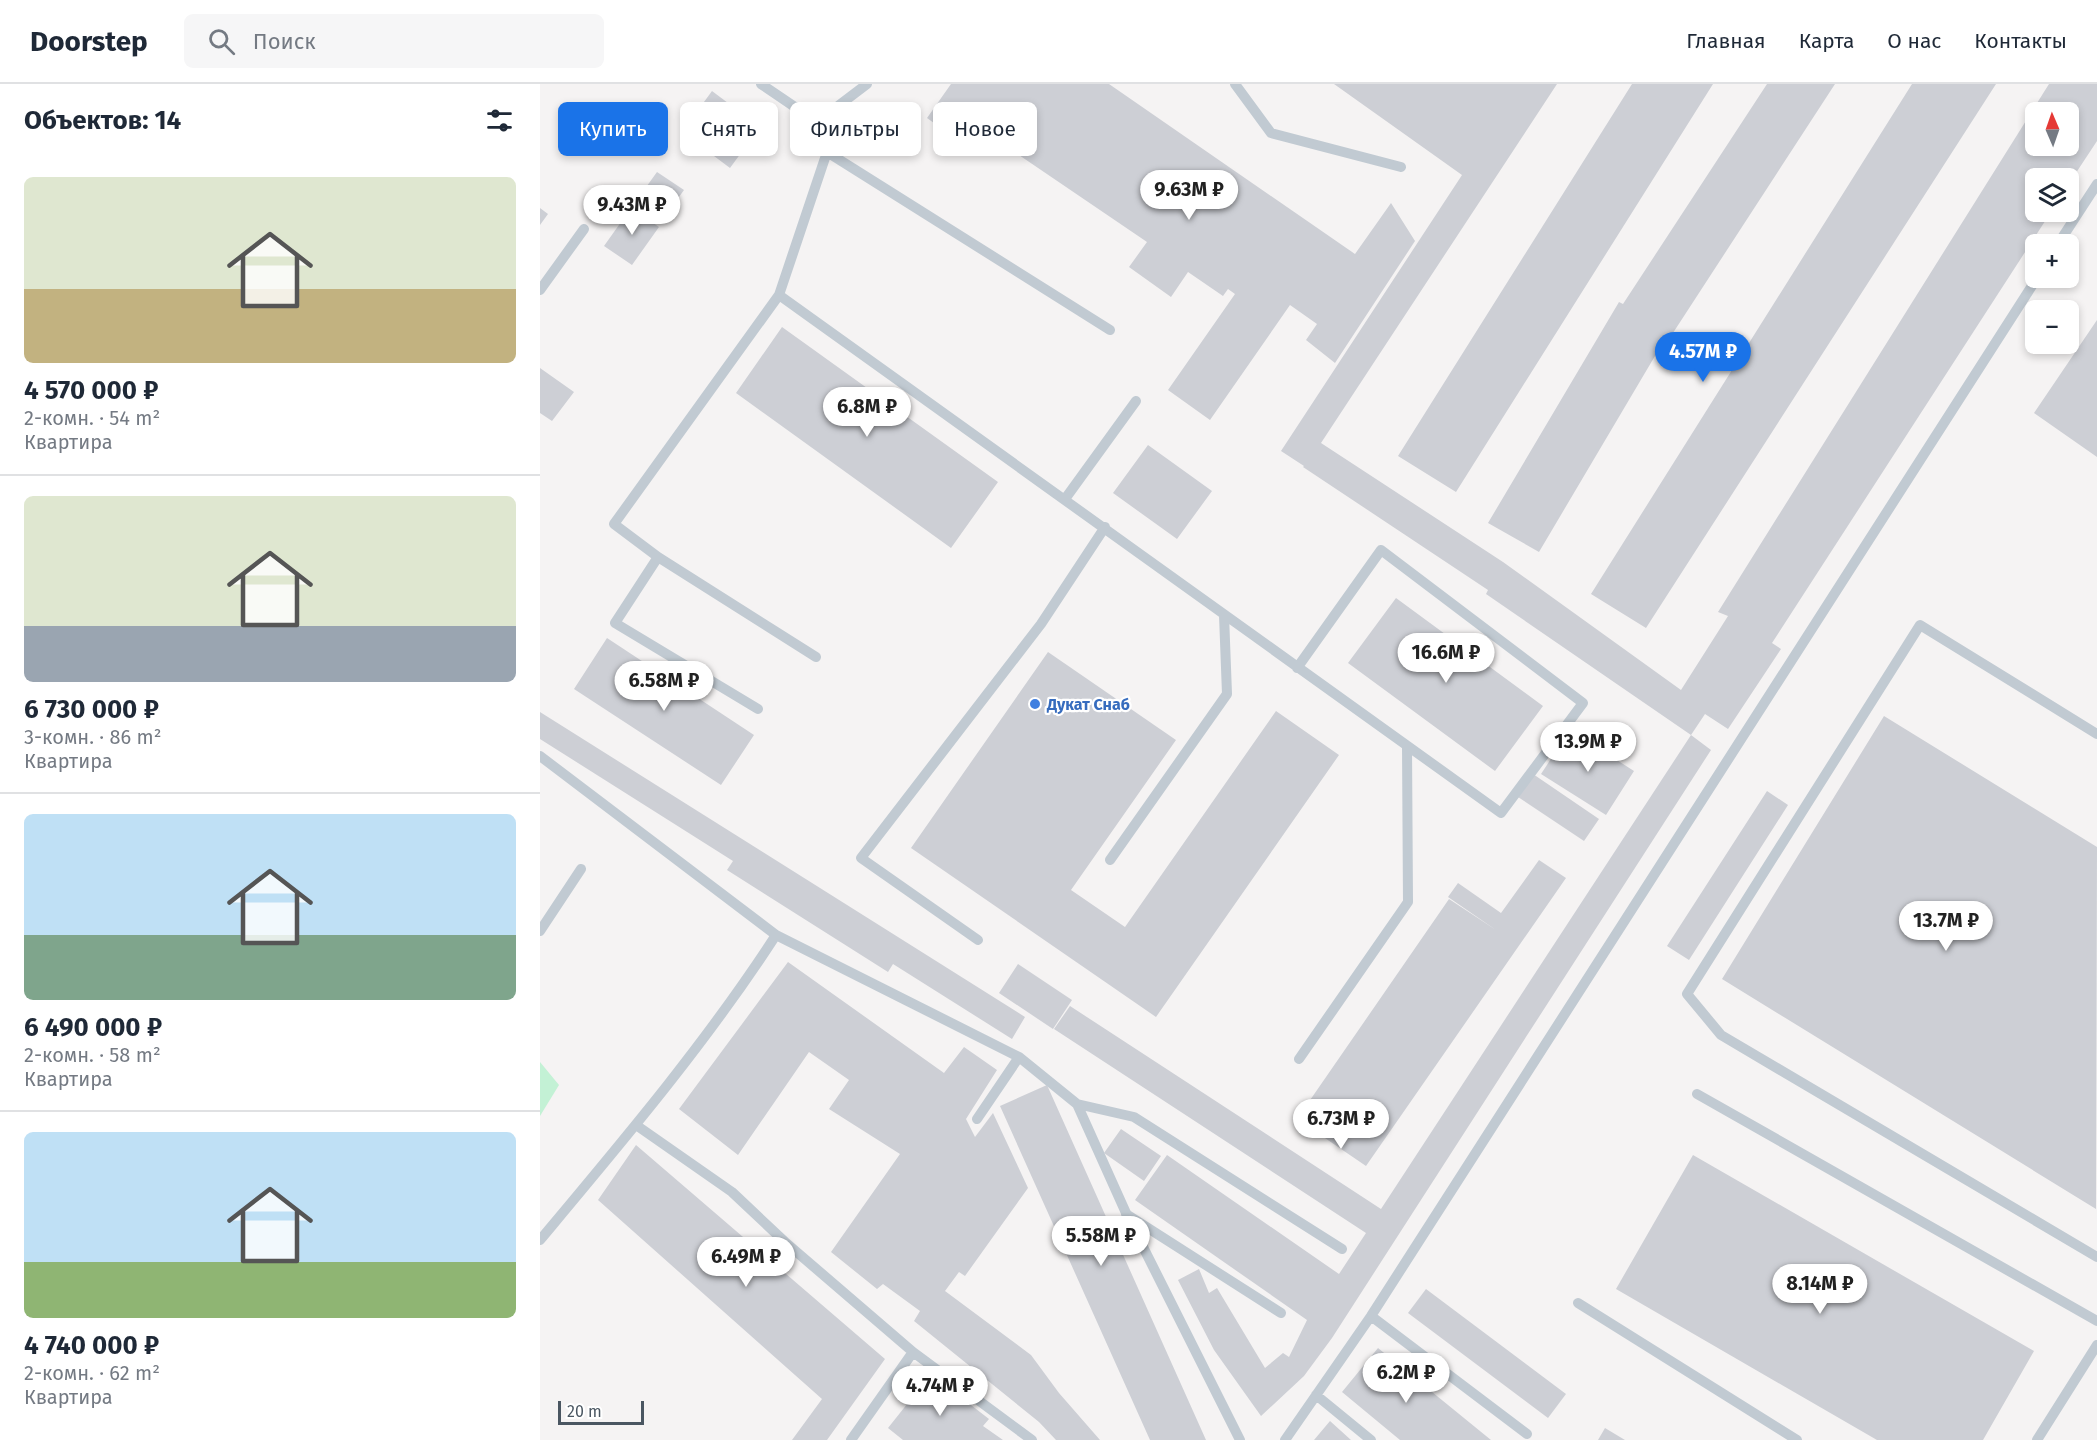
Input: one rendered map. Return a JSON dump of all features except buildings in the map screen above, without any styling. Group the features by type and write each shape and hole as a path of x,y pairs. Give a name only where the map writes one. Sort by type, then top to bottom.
{"lane":[{"path":"761,84 790,104"},
{"path":"843,102 867,84"},
{"path":"1235,84 1271,134 1401,167"},
{"path":"816,657 658,557 614,524 779,295 826,156"},
{"path":"833,156 1110,330"},
{"path":"2064,234 2097,184"},
{"path":"540,290 584,229"},
{"path":"1285,1440 1371,1316 2031,288"},
{"path":"779,295 1105,527 1297,668 1501,813 1583,703 1381,550 1297,668"},
{"path":"1065,499 1136,401"},
{"path":"978,940 861,858 1041,624 1105,527"},
{"path":"658,557 615,623 758,709"},
{"path":"1110,860 1227,694 1224,615"},
{"path":"2097,734 1920,625 1687,994 1721,1035 2097,1257"},
{"path":"1299,1059 1408,902 1407,746"},
{"path":"540,756 776,935 1018,1058 1077,1104 1134,1117 1342,1249"},
{"path":"540,931 581,869"},
{"path":"540,1240 636,1125 755,967 776,935"},
{"path":"978,1119 1018,1058"},
{"path":"1696,1094 2097,1321"},
{"path":"1077,1104 1126,1213 1240,1440"},
{"path":"636,1125 732,1192 785,1242 913,1352 1032,1440"},
{"path":"1126,1213 1281,1313"},
{"path":"1578,1303 1797,1440"},
{"path":"1371,1316 1527,1434"},
{"path":"2037,1440 2097,1345"},
{"path":"851,1440 913,1352"},
{"path":"1316,1395 1371,1440"}],"green space":[{"path":"540,1062 559,1085 540,1116"}],"place":[{"name":"Дукат Снаб","path":"1035,704"}]}
